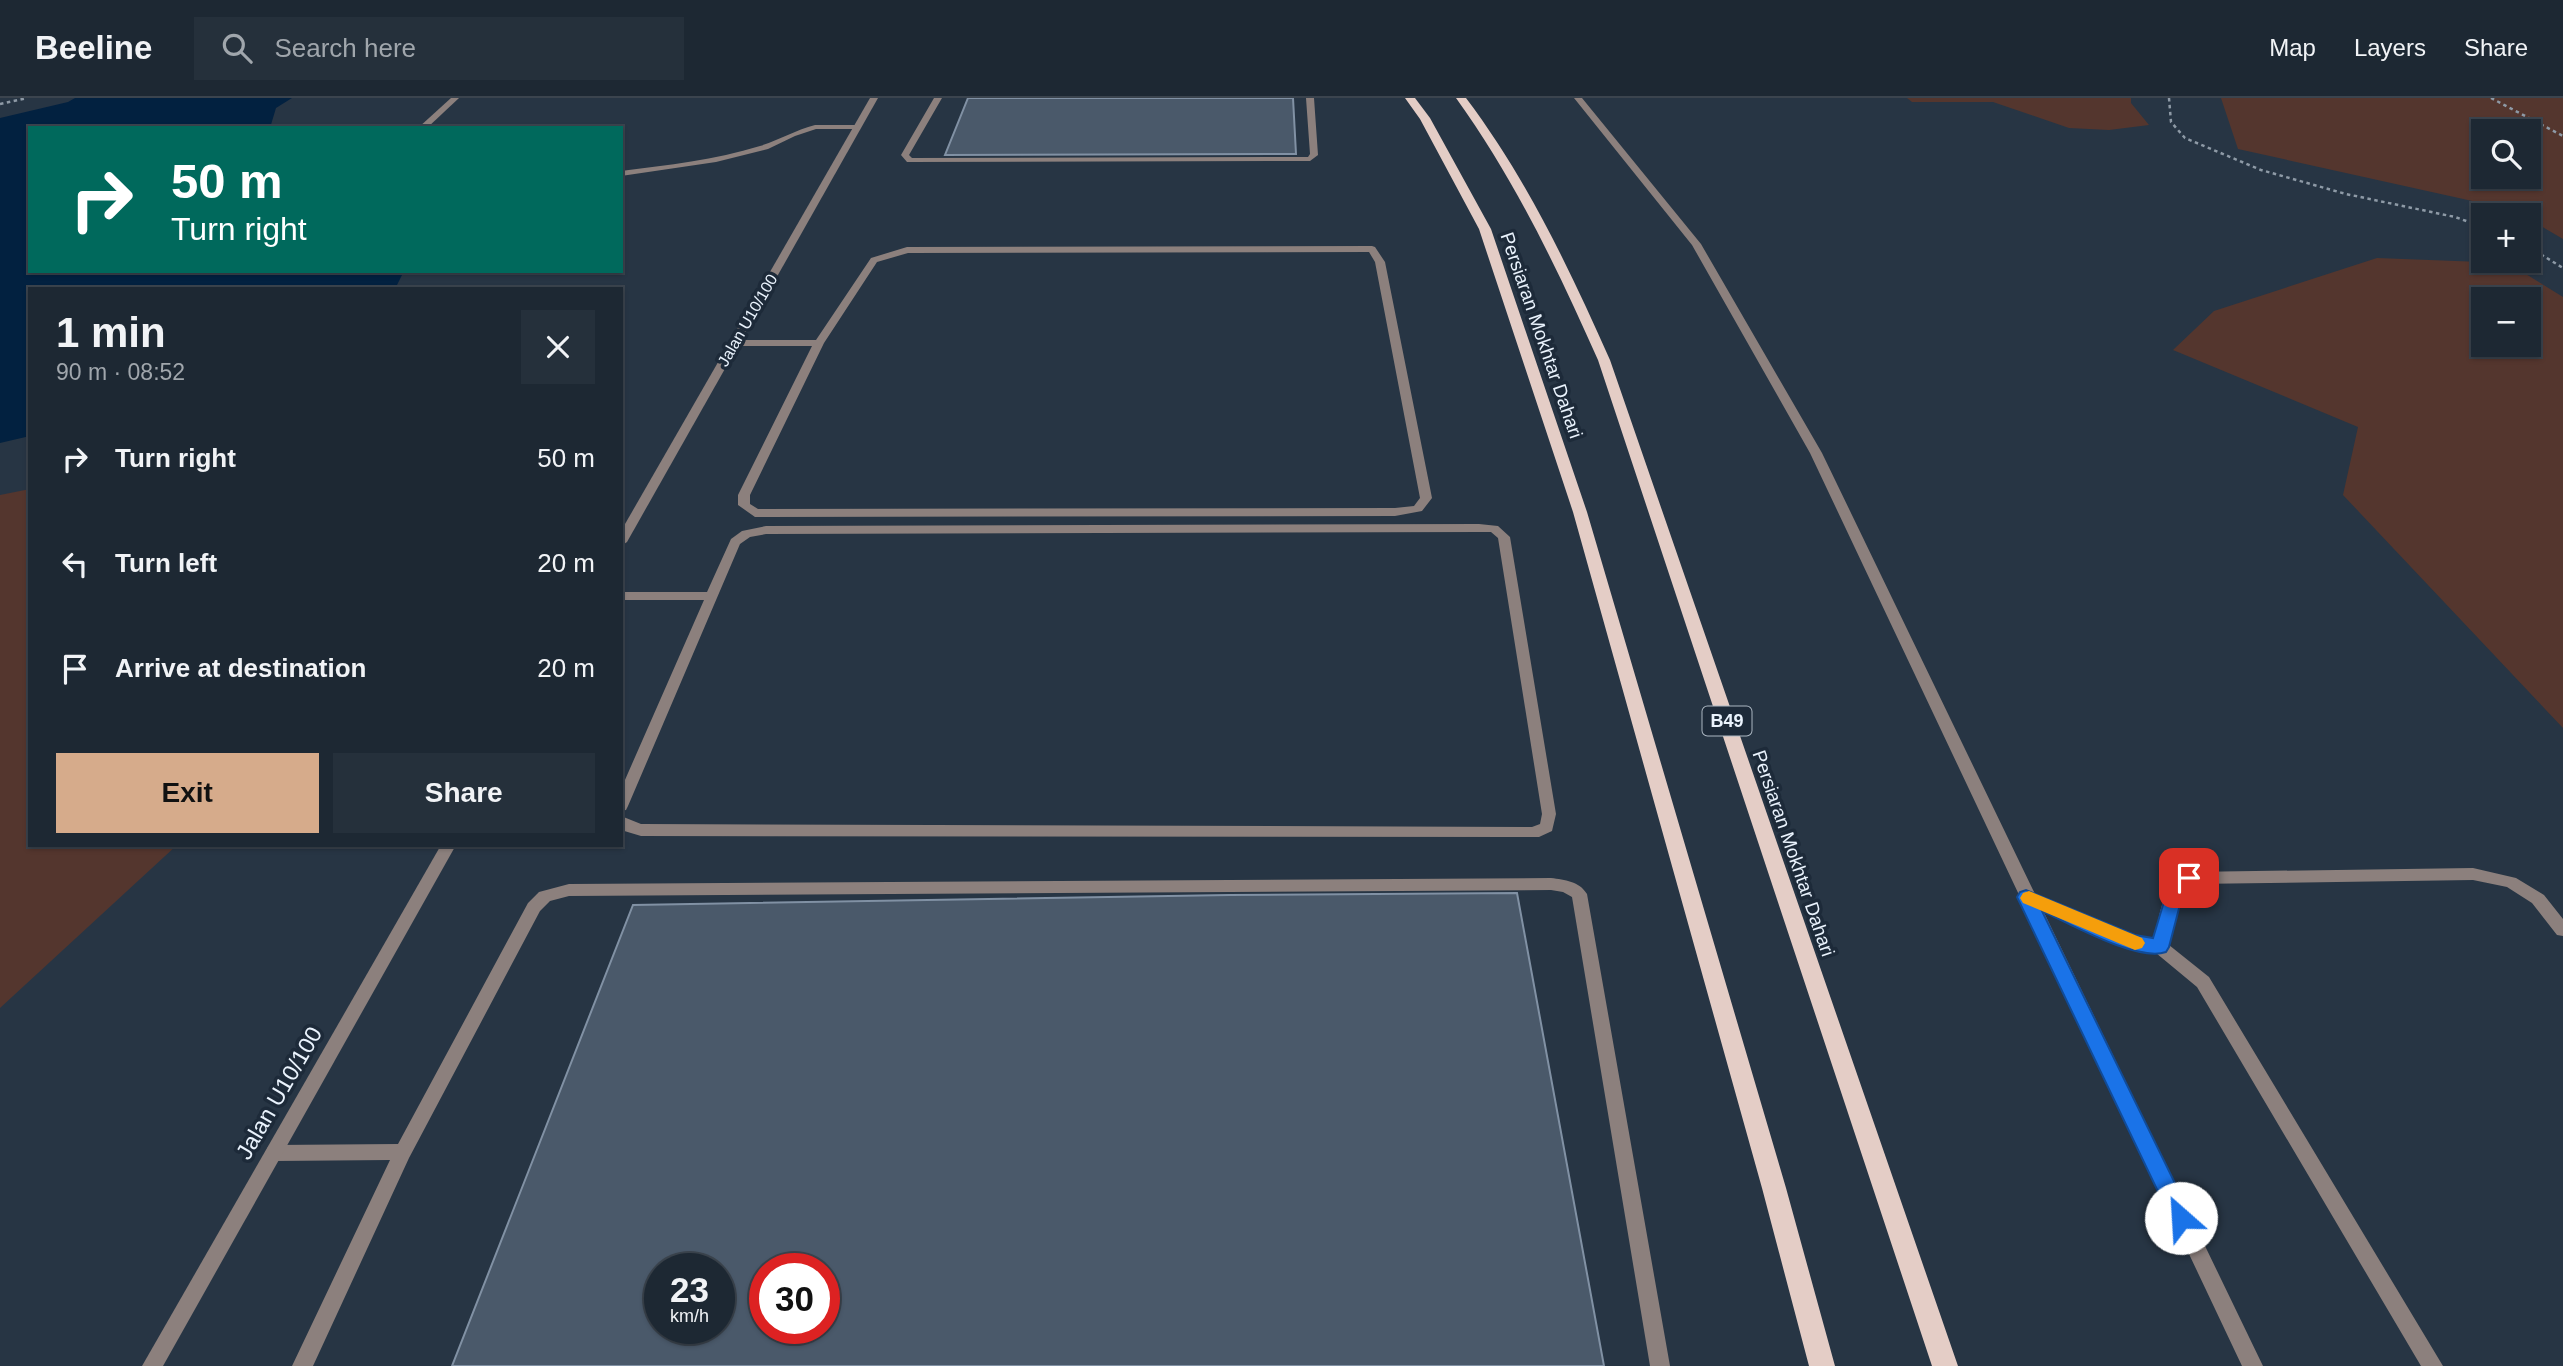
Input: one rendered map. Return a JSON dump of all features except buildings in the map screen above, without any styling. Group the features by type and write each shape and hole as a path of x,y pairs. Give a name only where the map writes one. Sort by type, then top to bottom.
{"main road":[{"name":"Persiaran Mokhtar Dahari","path":"1410,98 1425,118 1485,229 1580,512 1774,1188 1822,1366"},
{"name":"Persiaran Mokhtar Dahari","path":"1461,98 1477,117 1544,227 1604,360 1945,1366"}],"street":[{"path":"424,126 455,98"},
{"name":"Jalan U10/100","path":"623,538 874,98"},
{"path":"938,98 905,155 909,160 1310,159 1314,155 1310,98"},
{"path":"1578,98 1696,244 1816,453 2026,897 2253,1366"},
{"path":"623,174 716,160 765,147 815,127 857,127"},
{"path":"1372,249 1380,261 1426,498 1418,509 1395,512 755,513 744,505 744,495 819,343 874,260 907,250 1372,249"},
{"path":"734,343 819,343"},
{"path":"623,801 710,596 735,542 746,534 766,530 1494,529 1504,537 1549,814 1547,827 1534,833 641,830 623,823"},
{"path":"623,596 710,596"},
{"name":"Jalan U10/100","path":"152,1366 448,847"},
{"path":"2160,947 2175,890 2189,878 2473,874 2511,882 2538,899 2563,930"},
{"path":"302,1366 403,1152 534,907 545,896 569,890 1567,886 1579,894 1660,1366"},
{"path":"2026,897 2132,942 2160,947 2203,982 2432,1366"},
{"path":"274,1153 403,1152"}],"path":[{"path":"0,104 27,98"},
{"path":"2169,98 2171,122 2185,138 2248,164 2346,194 2471,223"},
{"path":"2491,98 2563,136"},
{"path":"2541,254 2563,268"}],"shaded area":[{"path":"1907,98 2131,98 2131,103 2149,125 2109,130 2069,128 1993,102 1912,102"},
{"path":"2221,98 2563,98 2563,239 2541,226 2541,203 2481,203 2238,149"},
{"path":"2377,258 2471,262 2471,273 2524,273 2563,297 2563,728 2343,495 2358,427 2173,350 2214,311"},
{"path":"28,489 28,847 175,847 0,1008 0,495"}],"water":[{"path":"75,98 292,98 276,108 271,126 28,126 28,273 403,273 396,287 28,287 28,436 0,443 0,118"}],"slow traffic":[{"path":"2029,898 2135,943"}],"route":[{"path":"2181,1218 2026,897 2132,942 2160,947 2175,890 2189,878"}]}
